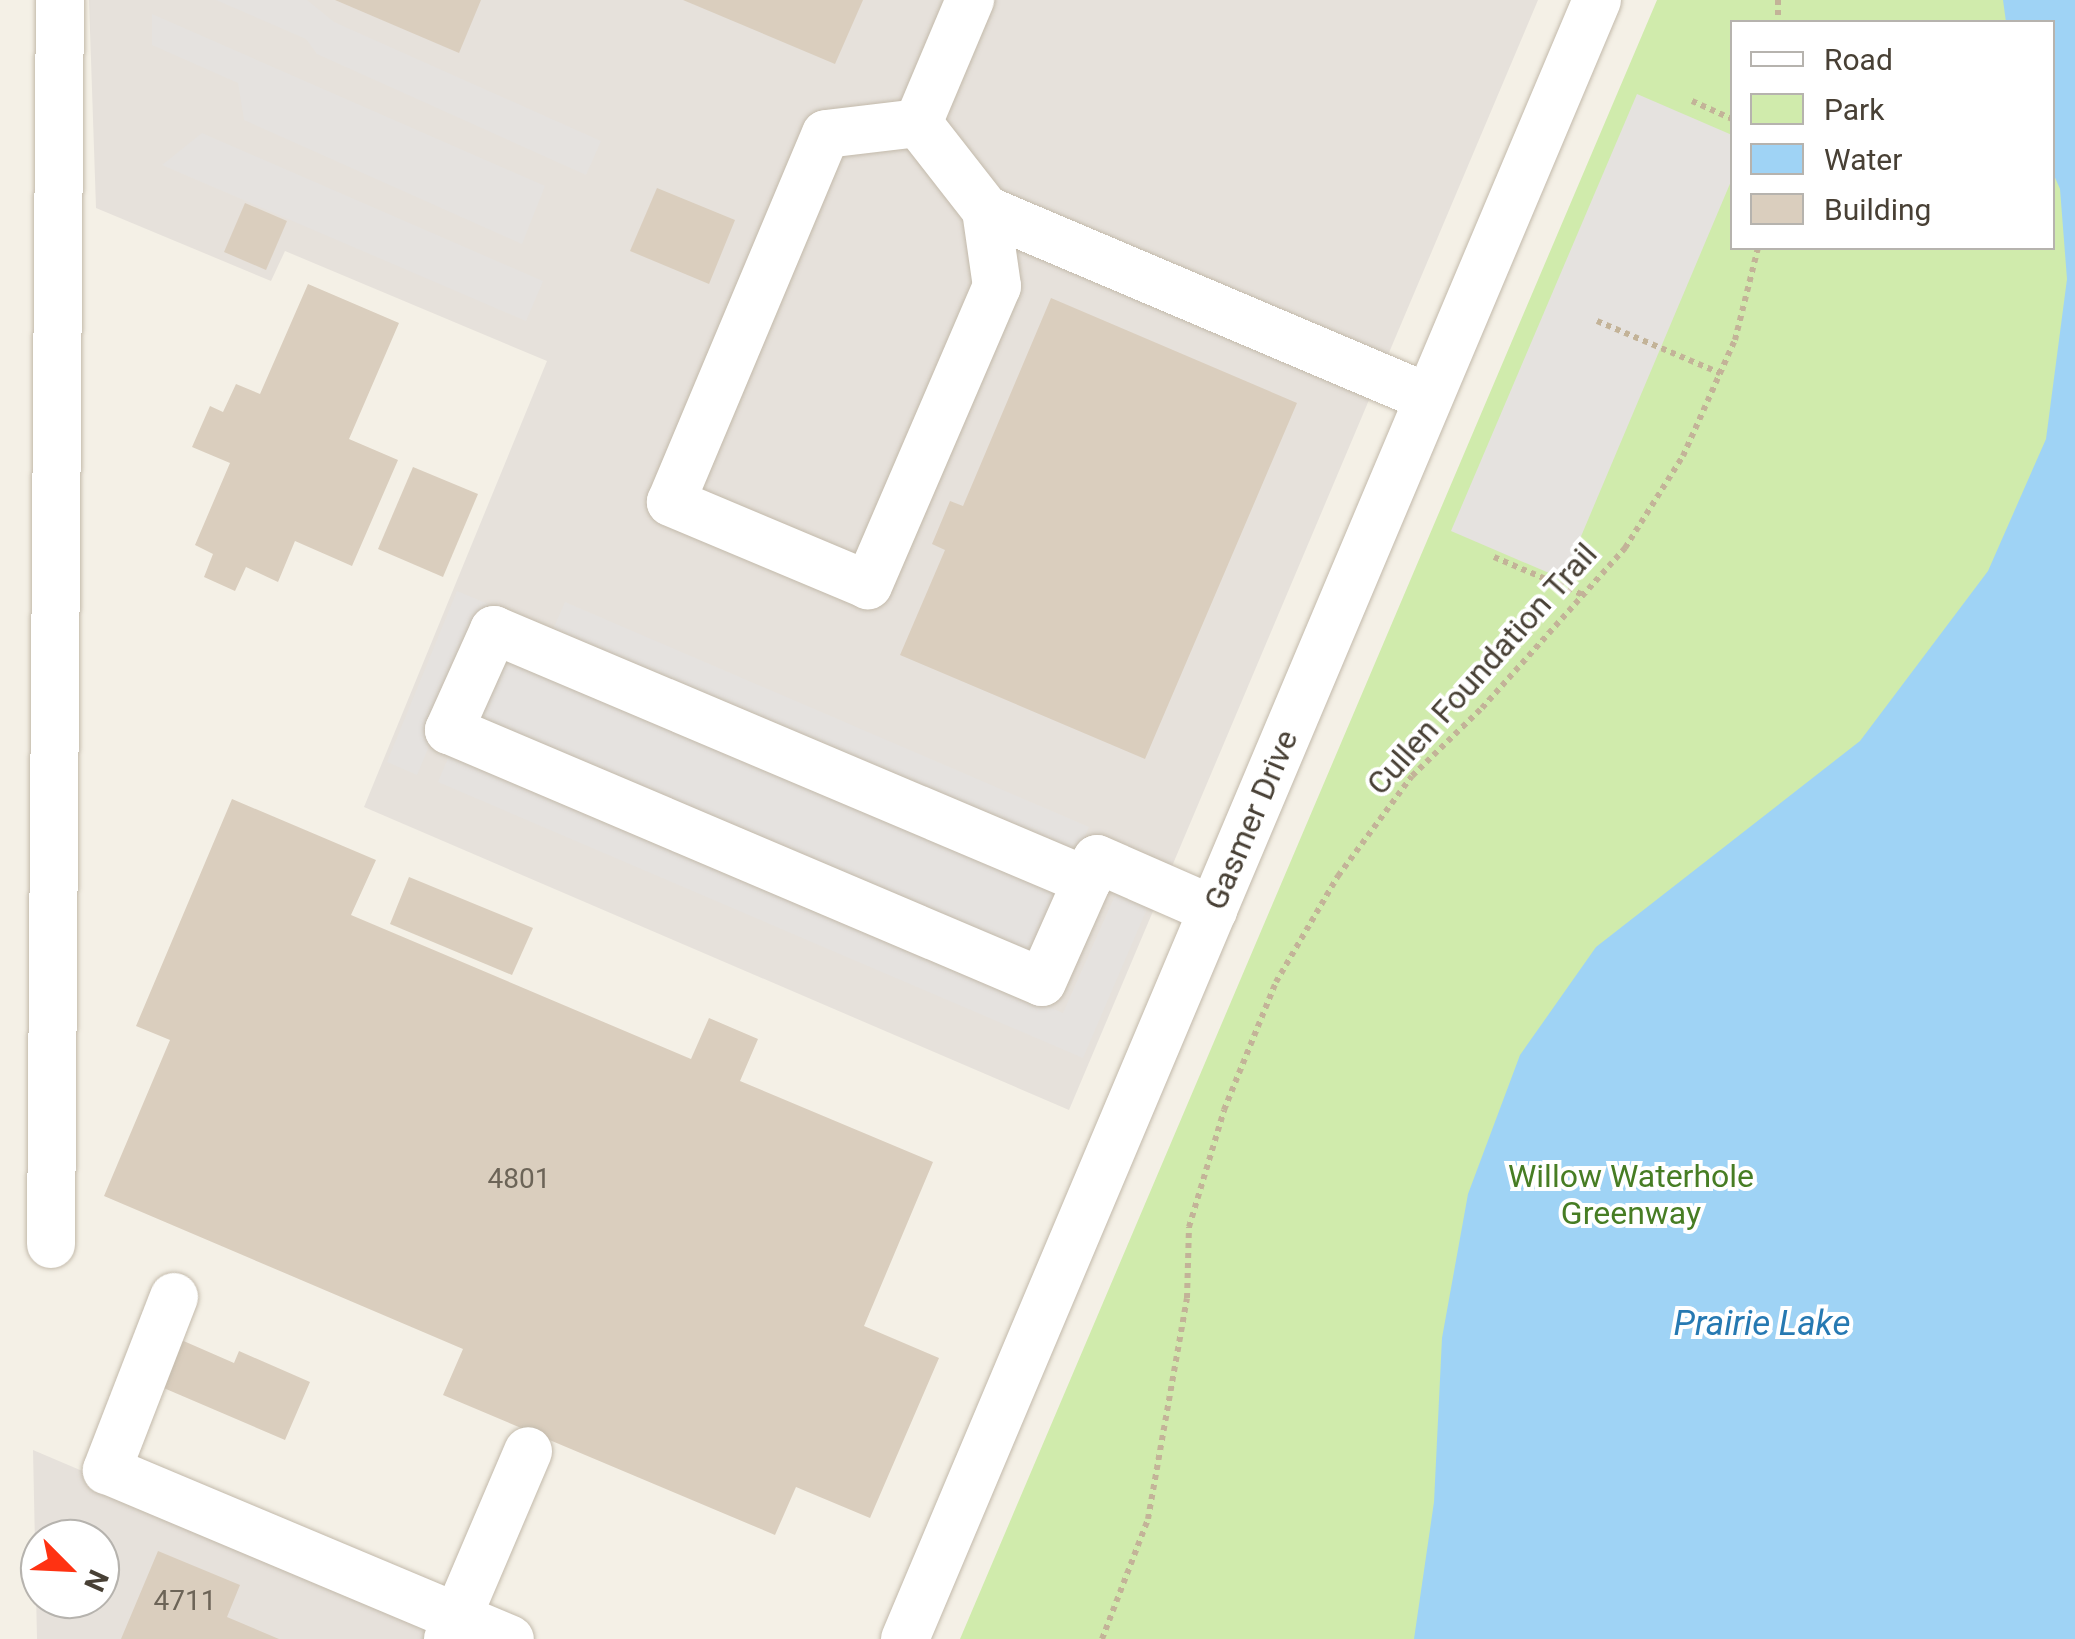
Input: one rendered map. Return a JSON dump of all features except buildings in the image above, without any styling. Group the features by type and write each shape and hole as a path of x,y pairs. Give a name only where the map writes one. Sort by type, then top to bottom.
{"street":[{"path":"51,1244 60,0"},
{"name":"Gasmer Drive","path":"905,1639 1597,0"},
{"path":"918,123 968,1"},
{"path":"918,123 826,134 671,502 868,585 997,286 986,210"},
{"path":"918,123 986,210 1428,398"},
{"path":"1088,880 494,630 449,730 1042,982 1088,880 1097,859 1213,910"},
{"path":"174,1297 107,1470 453,1628 510,1639"},
{"path":"453,1628 528,1451"}],"path":[{"path":"1692,101 1730,118"},
{"name":"Cullen Foundation Trail","path":"1102,1639 1148,1519 1187,1298 1189,1227 1224,1110 1276,982 1338,876 1412,776 1626,548 1674,471 1720,373 1757,250"},
{"path":"1596,321 1720,373"},
{"path":"1494,557 1583,595"}],"shaded area":[{"path":"89,0 1538,0 1069,1110 364,807 547,361 285,251 271,281 96,208"},
{"path":"216,0 307,0 334,22 601,141 586,175 317,54 306,39"},
{"path":"152,14 545,186 522,244 244,120 238,83 152,45"},
{"path":"1637,94 1730,134 1730,184 1563,579 1451,531"},
{"path":"202,133 543,281 526,321 162,165"},
{"path":"457,591 488,604 417,775 387,762"},
{"path":"565,602 1089,827 1075,859 551,634"},
{"path":"507,656 1063,893 1034,961 478,724"},
{"path":"451,751 1063,1013 1117,891 1149,904 1083,1058 438,782"},
{"path":"33,1450 477,1639 37,1639 37,1619 120,1619 120,1519 34,1519"}],"green space":[{"name":"Willow Waterhole Greenway","path":"1657,0 2075,0 2075,1639 960,1639"}],"water":[{"name":"Prairie Lake","path":"2003,0 2075,0 2075,1639 1414,1639 1434,1502 1442,1338 1468,1194 1520,1055 1596,947 1860,741 1988,571 2046,439 2067,279 2060,189 2055,178 2055,20 2006,20"}]}
